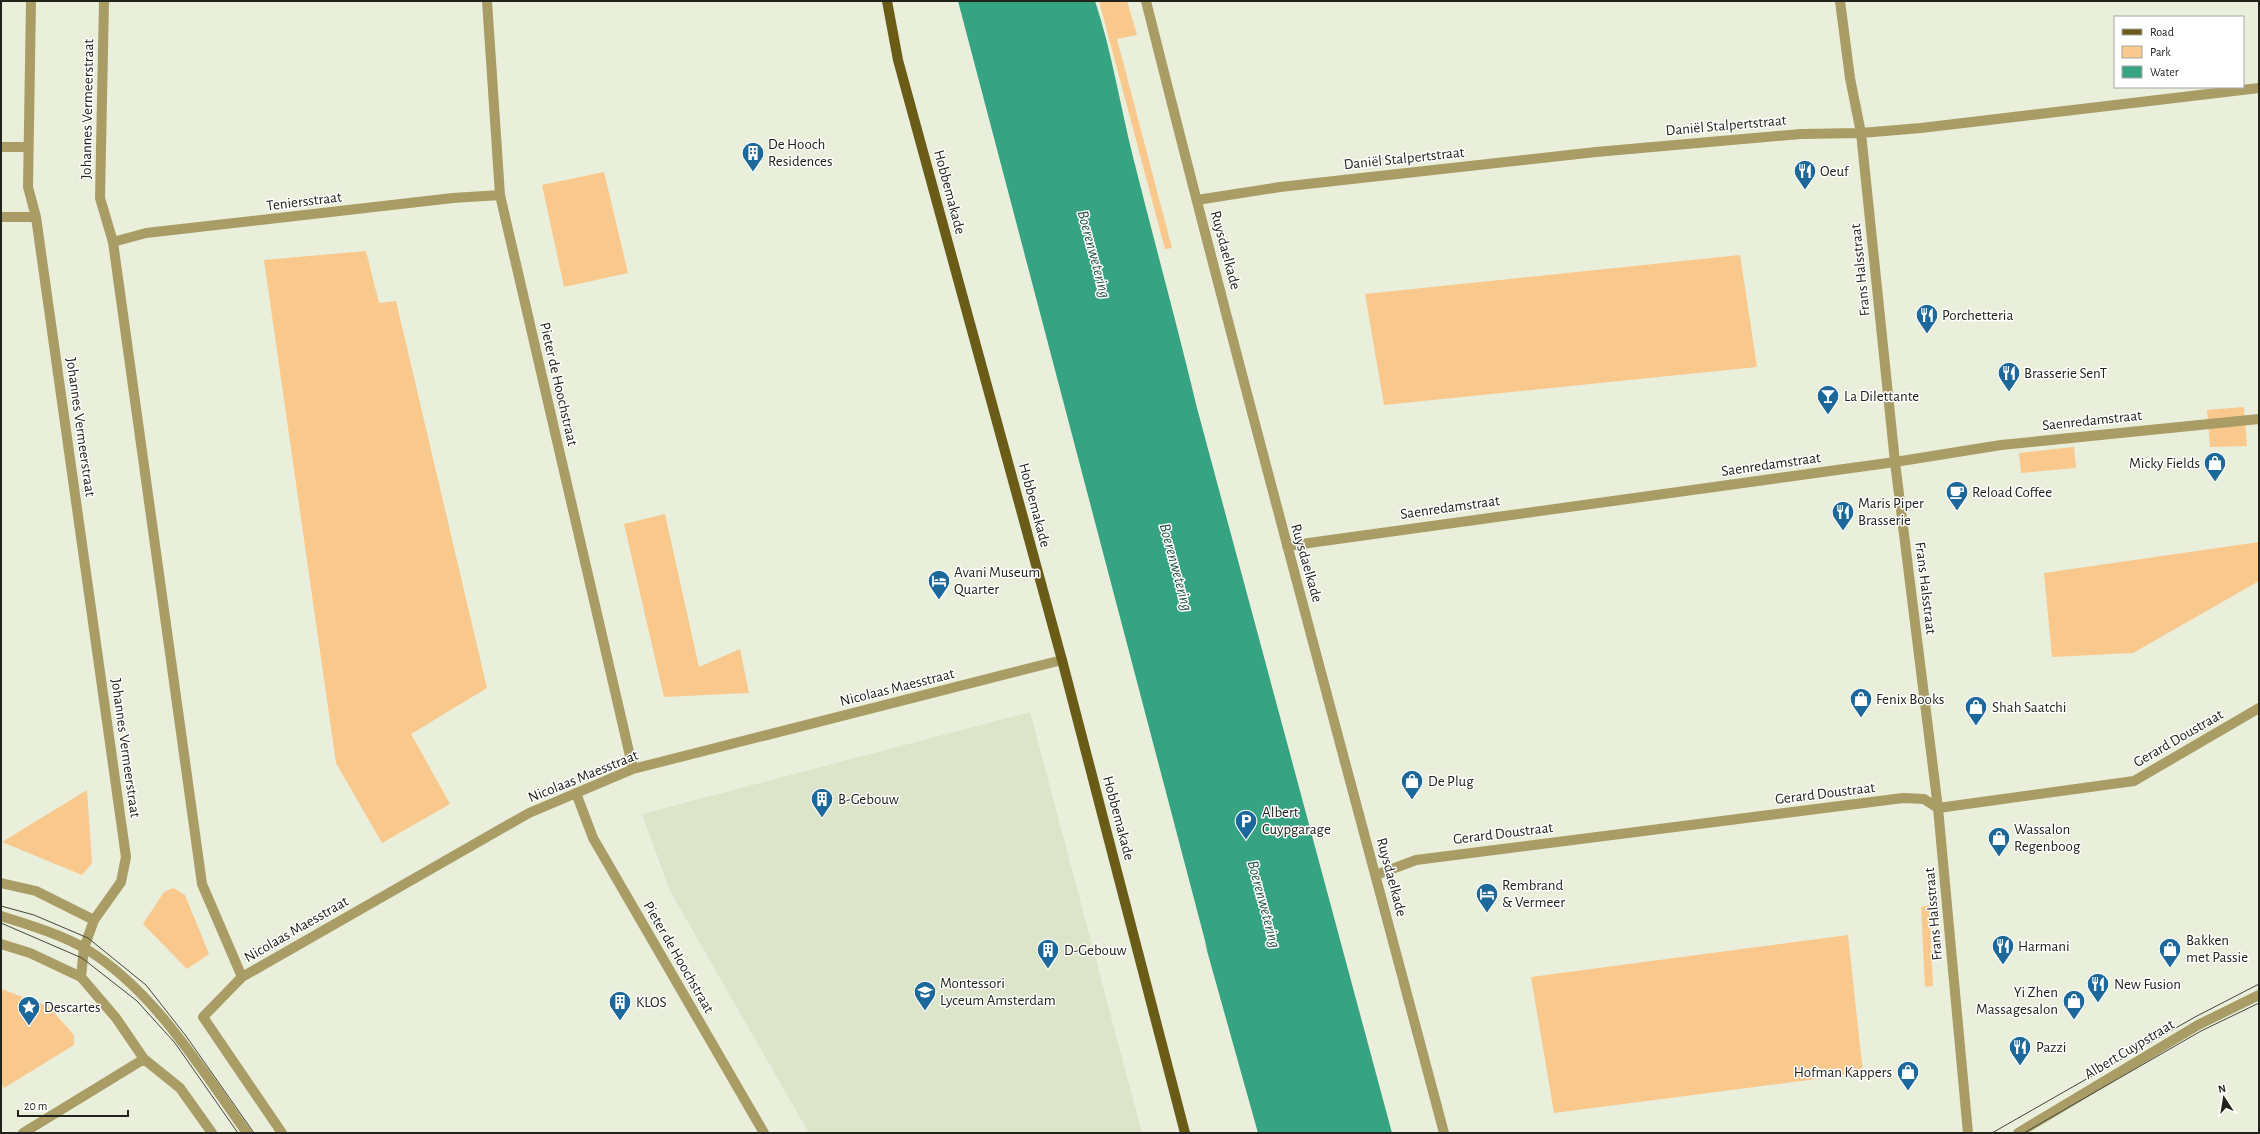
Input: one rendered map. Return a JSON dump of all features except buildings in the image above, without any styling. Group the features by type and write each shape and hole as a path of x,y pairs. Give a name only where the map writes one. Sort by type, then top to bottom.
{"main road":[{"name":"Hobbemakade","path":"887,1 898,60 1062,660 1185,1133"}],"street":[{"name":"Johannes Vermeerstraat","path":"31,1 28,187 36,217 126,857 121,882 94,920 84,948 80,978"},
{"name":"Johannes Vermeerstraat","path":"104,1 100,198 113,242 202,884 242,977"},
{"name":"Pieter de Hoochstraat","path":"487,1 500,195 633,769"},
{"name":"Ruysdaelkade","path":"1146,1 1288,546 1444,1133"},
{"name":"Frans Halsstraat","path":"1840,1 1850,78 1861,133 1895,462 1938,808 1968,1133"},
{"name":"Daniël Stalpertstraat","path":"1197,200 1280,187 1588,153 1801,134 1861,133 1921,128 2259,88"},
{"path":"1,147 28,147"},
{"name":"Teniersstraat","path":"113,242 146,233 453,198 500,195"},
{"path":"1,217 36,217"},
{"name":"Saenredamstraat","path":"1288,546 1895,462 2001,445 2259,419"},
{"name":"Nicolaas Maesstraat","path":"282,1133 203,1016 242,977 529,813 633,769 1062,660"},
{"name":"Gerard Doustraat","path":"1376,875 1416,860 1896,799 1924,799 1938,808 2134,781 2259,708"},
{"name":"Pieter de Hoochstraat","path":"576,793 592,838 764,1133"},
{"path":"1,883 36,890 94,920"},
{"path":"1,916 37,927 84,948 104,961 134,987 180,1040 247,1133"},
{"path":"1,944 30,953 80,978 116,1018 144,1059 180,1088 212,1133"},
{"name":"Albert Cuypstraat","path":"2018,1133 2198,1025 2259,995"},
{"path":"23,1133 144,1059"}],"shaded area":[{"name":"Montessori Lyceum Amsterdam","path":"1030,712 1142,1133 809,1133 670,891 642,814"}],"green space":[{"path":"1099,1 1127,1 1137,35 1117,39 1172,248 1165,249"},
{"path":"604,172 628,273 564,287 542,185"},
{"path":"366,251 379,303 396,301 487,688 411,734 450,804 382,843 336,763 264,260"},
{"path":"1740,255 1757,367 1384,405 1365,294"},
{"path":"2244,407 2247,446 2210,447 2207,410"},
{"path":"2074,447 2076,468 2021,473 2019,453"},
{"path":"665,514 699,667 740,649 749,693 664,697 624,524"},
{"path":"2259,542 2259,581 2133,653 2052,657 2044,573"},
{"path":"87,790 92,863 82,875 2,842"},
{"path":"173,888 185,895 209,954 187,969 143,924 164,892"},
{"path":"1929,905 1933,986 1925,987 1921,907"},
{"path":"1848,935 1863,1073 1554,1113 1531,977"},
{"path":"1,989 48,1006 74,1035 74,1045 4,1088 1,1083"}],"water":[{"name":"Boerenwetering","path":"958,1 1095,1 1111,59 1133,157 1197,408 1392,1133 1258,1133 1204,940 1208,952"}],"tram line":[{"path":"1,906 34,915 88,938 146,985 186,1036 254,1133"},
{"path":"1,923 82,958 137,1001 175,1043 238,1133"},
{"path":"1992,1133 2195,1017 2259,984"},
{"path":"2024,1133 2201,1031 2259,1003"}],"place":[{"name":"De Hooch Residences","path":"753,172"},
{"name":"Oeuf","path":"1805,190"},
{"name":"Porchetteria","path":"1927,334"},
{"name":"Brasserie SenT","path":"2009,392"},
{"name":"La Dilettante","path":"1828,416"},
{"name":"Micky Fields","path":"2215,482"},
{"name":"Reload Coffee","path":"1957,512"},
{"name":"Maris Piper Brasserie","path":"1843,532"},
{"name":"Avani Museum Quarter","path":"939,600"},
{"name":"Fenix Books","path":"1861,718"},
{"name":"Shah Saatchi","path":"1976,726"},
{"name":"De Plug","path":"1412,800"},
{"name":"B-Gebouw","path":"822,818"},
{"name":"Albert Cuypgarage","path":"1246,840"},
{"name":"Wassalon Regenboog","path":"1999,858"},
{"name":"Rembrand & Vermeer","path":"1487,914"},
{"name":"Harmani","path":"2003,966"},
{"name":"Bakken met Passie","path":"2170,968"},
{"name":"D-Gebouw","path":"1048,970"},
{"name":"New Fusion","path":"2098,1004"},
{"name":"Montessori Lyceum Amsterdam","path":"925,1012"},
{"name":"Yi Zhen Massagesalon","path":"2074,1020"},
{"name":"KLOS","path":"620,1022"},
{"name":"Descartes","path":"29,1026"},
{"name":"Pazzi","path":"2020,1066"},
{"name":"Hofman Kappers","path":"1908,1092"}]}
